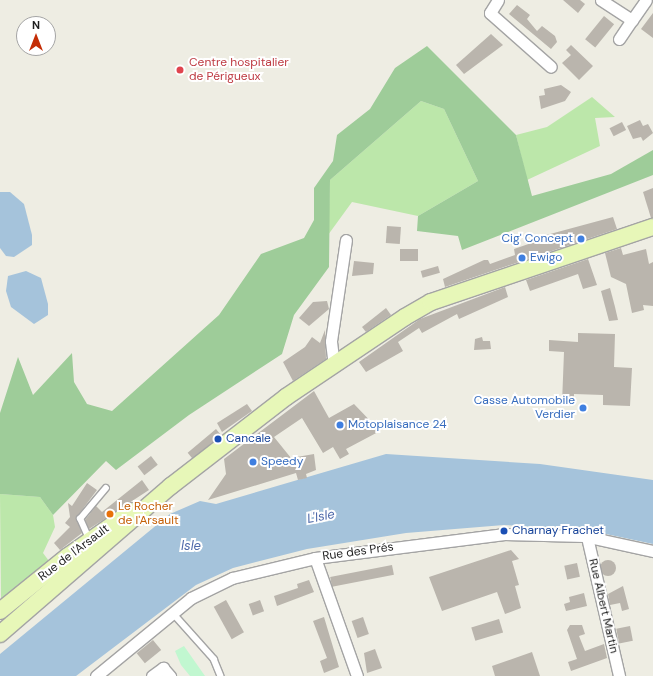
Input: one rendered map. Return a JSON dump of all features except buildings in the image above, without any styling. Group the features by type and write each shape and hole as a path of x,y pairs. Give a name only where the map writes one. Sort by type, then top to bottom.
{"main road":[{"name":"Rue de l'Arsault","path":"0,611 171,486 286,396 431,302 653,227"},
{"path":"0,634 85,562 80,557 84,549"}],"street":[{"path":"498,0 490,13 551,67"},
{"path":"602,0 632,20"},
{"path":"619,39 646,0"},
{"path":"334,366 331,341 346,240"},
{"name":"Rue des Prés","path":"99,675 191,598 232,578 315,558 504,534 587,537 653,552"},
{"name":"Rue Albert Martin","path":"587,537 619,676"},
{"path":"315,558 356,676"},
{"path":"152,676 163,668 170,676"}],"lane":[{"path":"84,549 80,519 106,488"},
{"path":"174,613 214,659 222,676"}],"green space":[{"path":"427,46 516,135 532,196 611,174 653,150 653,175 462,250 458,236 417,231 418,216 478,181 444,109 421,101 330,180 329,267 294,315 282,354 189,415 116,470 106,461 53,515 40,497 0,494 0,413 18,357 33,395 72,353 74,382 87,404 112,411 219,315 261,254 304,238 314,220 314,188 333,161 337,135 370,109 395,68"},
{"path":"592,97 615,117 595,118 600,146 527,180 516,135 547,127"},
{"path":"421,101 444,109 478,181 418,216 352,202 328,235 330,180"},
{"path":"0,494 40,497 53,515 55,527 43,553 49,561 1,599"},
{"path":"184,646 205,676 190,676 181,665 175,651"}],"water":[{"path":"0,192 10,192 24,204 32,235 32,245 14,257 6,256 0,248"},
{"path":"26,271 41,278 48,304 48,315 34,324 11,307 6,291 8,276"},
{"path":"386,454 540,464 653,480 653,544 587,530 504,525 406,533 307,549 233,568 196,585 76,676 0,676 0,654 170,514 200,501 216,504"}],"place":[{"name":"Centre hospitalier de Périgueux","path":"180,70"},
{"name":"Cig' Concept","path":"581,239"},
{"name":"Ewigo","path":"522,258"},
{"name":"Casse Automobile Verdier","path":"583,408"},
{"name":"Motoplaisance 24","path":"340,425"},
{"name":"Cancale","path":"218,439"},
{"name":"Speedy","path":"253,462"},
{"name":"Le Rocher de l'Arsault","path":"110,514"},
{"name":"Charnay Frachet","path":"504,531"}],"water label":[{"name":"L'Isle","path":"321,517"},
{"name":"Isle","path":"191,546"}]}
